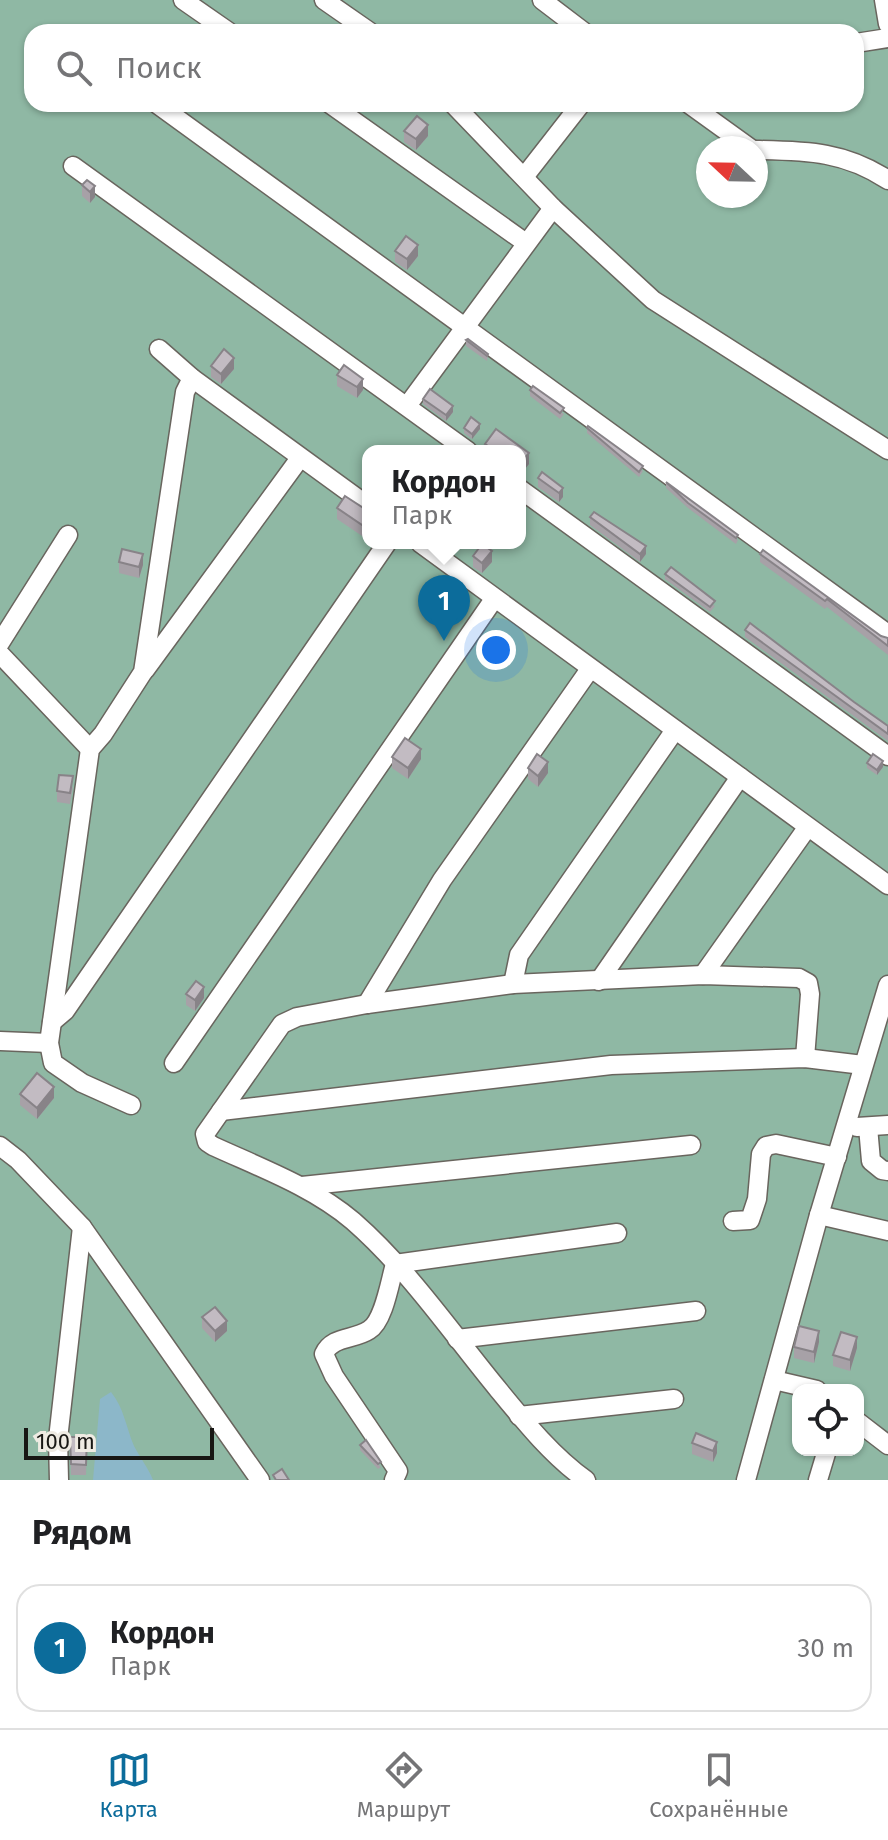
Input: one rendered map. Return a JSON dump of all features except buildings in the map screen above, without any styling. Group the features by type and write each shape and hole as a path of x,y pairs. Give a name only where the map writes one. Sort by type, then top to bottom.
{"street":[{"path":"183,0 218,24"},
{"path":"324,0 358,24"},
{"path":"542,0 574,24"},
{"path":"884,0 888,24"},
{"path":"864,42 888,38"},
{"path":"168,112 888,634"},
{"path":"341,112 526,243"},
{"path":"461,112 553,208 653,300 888,450"},
{"path":"524,177 575,112"},
{"path":"700,112 735,136"},
{"path":"768,150 812,152 863,164 888,180"},
{"path":"73,166 460,445"},
{"path":"407,406 553,208"},
{"path":"159,349 192,378 362,502"},
{"path":"143,672 185,392 192,378"},
{"path":"131,1105 82,1083 53,1063 49,1043 90,749 300,458"},
{"path":"526,493 888,756"},
{"path":"0,643 68,535"},
{"path":"52,1022 65,1011 383,549"},
{"path":"428,549 888,885"},
{"path":"174,1063 494,599"},
{"path":"0,654 90,749"},
{"path":"367,1004 442,880 590,669"},
{"path":"513,984 519,955 675,730"},
{"path":"599,981 740,777"},
{"path":"703,975 807,828"},
{"path":"586,1480 568,1467 519,1416 395,1264 352,1221 302,1186 207,1142 205,1134 282,1024 297,1017 367,1004 513,984 703,975 799,978 808,983 810,994 805,1058"},
{"path":"746,1480 819,1215 888,985"},
{"path":"0,1041 49,1043"},
{"path":"221,1111 611,1065 805,1058 863,1065"},
{"path":"846,1126 888,1125"},
{"path":"868,1127 871,1161 888,1171"},
{"path":"733,1221 750,1220 757,1199 761,1154 766,1146 776,1144 837,1157"},
{"path":"302,1186 691,1145"},
{"path":"0,1146 18,1160 82,1227 260,1480"},
{"path":"819,1215 888,1231"},
{"path":"59,1480 58,1439 82,1227"},
{"path":"395,1264 617,1233"},
{"path":"394,1480 398,1471 334,1376 324,1354 327,1347 335,1342 370,1330 379,1318 395,1264"},
{"path":"457,1339 696,1311"},
{"path":"774,1380 792,1384"},
{"path":"519,1416 674,1399"},
{"path":"864,1427 888,1445"},
{"path":"818,1480 825,1456"}],"green space":[{"path":"0,0 888,0 888,1480 0,1480"}],"water":[{"path":"111,1392 122,1411 134,1446 153,1480 93,1480 100,1399"}],"place":[{"name":"Кордон","path":"444,641"}]}
